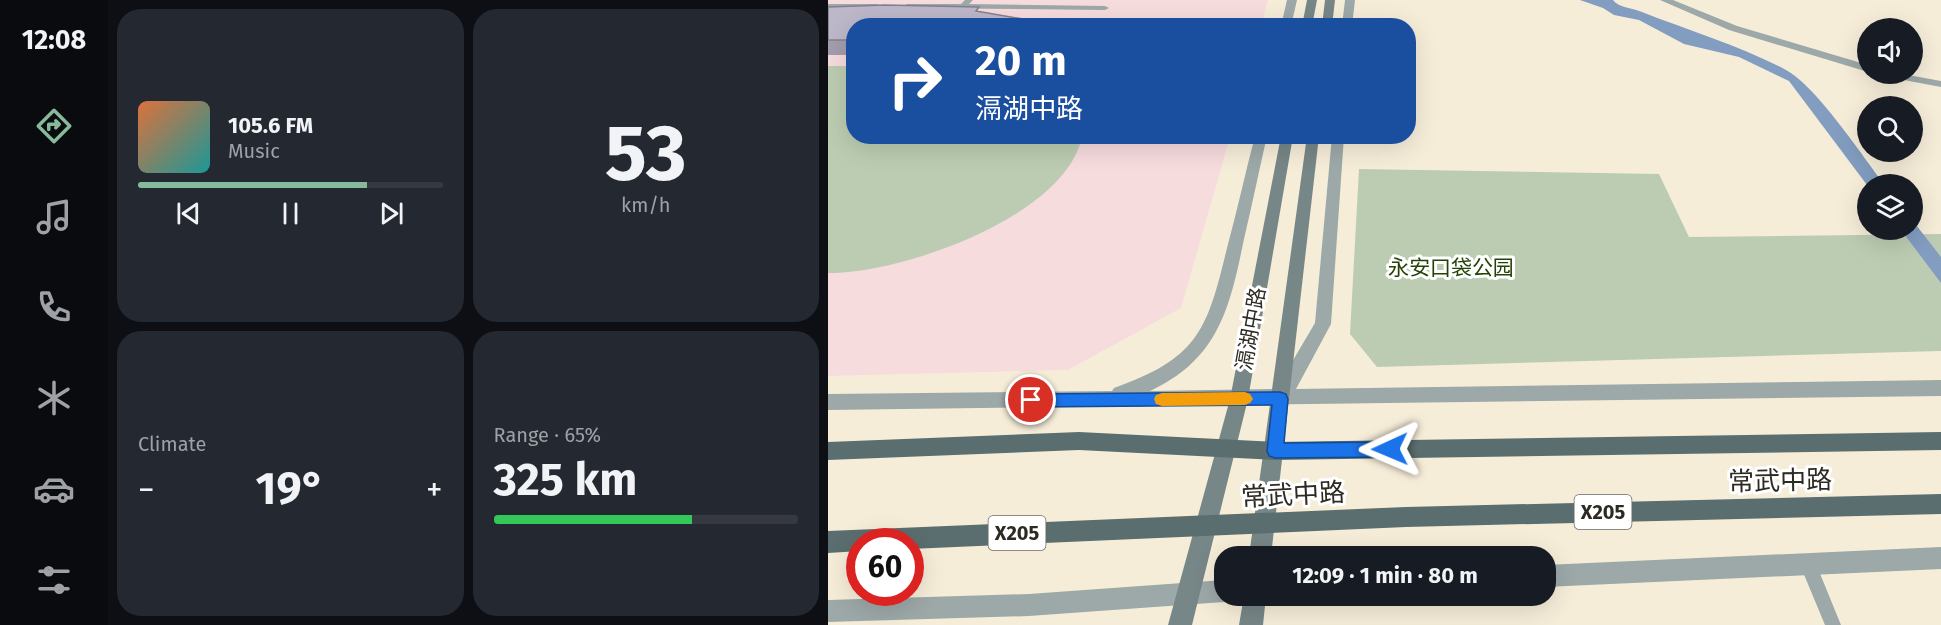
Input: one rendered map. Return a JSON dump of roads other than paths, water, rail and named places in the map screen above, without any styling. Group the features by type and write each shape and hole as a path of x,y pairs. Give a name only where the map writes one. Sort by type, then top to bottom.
{"main road":[{"path":"1309,18 1312,0"},
{"path":"1328,18 1330,0"},
{"name":"滆湖中路","path":"1180,625 1239,399 1286,144"},
{"name":"滆湖中路","path":"1262,546 1312,144"},
{"name":"常武中路","path":"828,451 1079,441 1275,451 1941,441"},
{"name":"常武中路","path":"828,542 1406,517 1941,504"},
{"path":"1251,625 1254,606"}],"street":[{"path":"1288,18 1292,0"},
{"path":"1348,18 1350,0"},
{"path":"1665,0 1733,28 1857,66"},
{"path":"1923,81 1941,84"},
{"path":"1099,399 1139,388 1173,370 1193,354 1208,333 1222,305 1259,144"},
{"path":"1280,399 1323,324 1337,144"},
{"path":"828,402 1280,399 1407,395 1941,388"},
{"path":"1556,576 1941,558"},
{"path":"828,611 1029,605 1214,592"}],"lane":[{"path":"896,6 966,3 1105,8"},
{"path":"828,6 884,6"},
{"path":"1808,565 1833,625"}],"water":[{"path":"1580,0 1613,0 1622,6 1733,46 1786,70 1811,91 1851,139 1857,147 1857,162 1868,162 1877,174 1859,174 1789,81 1739,57 1684,44 1639,20 1614,15 1603,8"},
{"path":"1923,234 1941,257 1941,283 1909,240 1923,240"}],"park label":[{"name":"永安口袋公园","path":"1451,268"}]}
